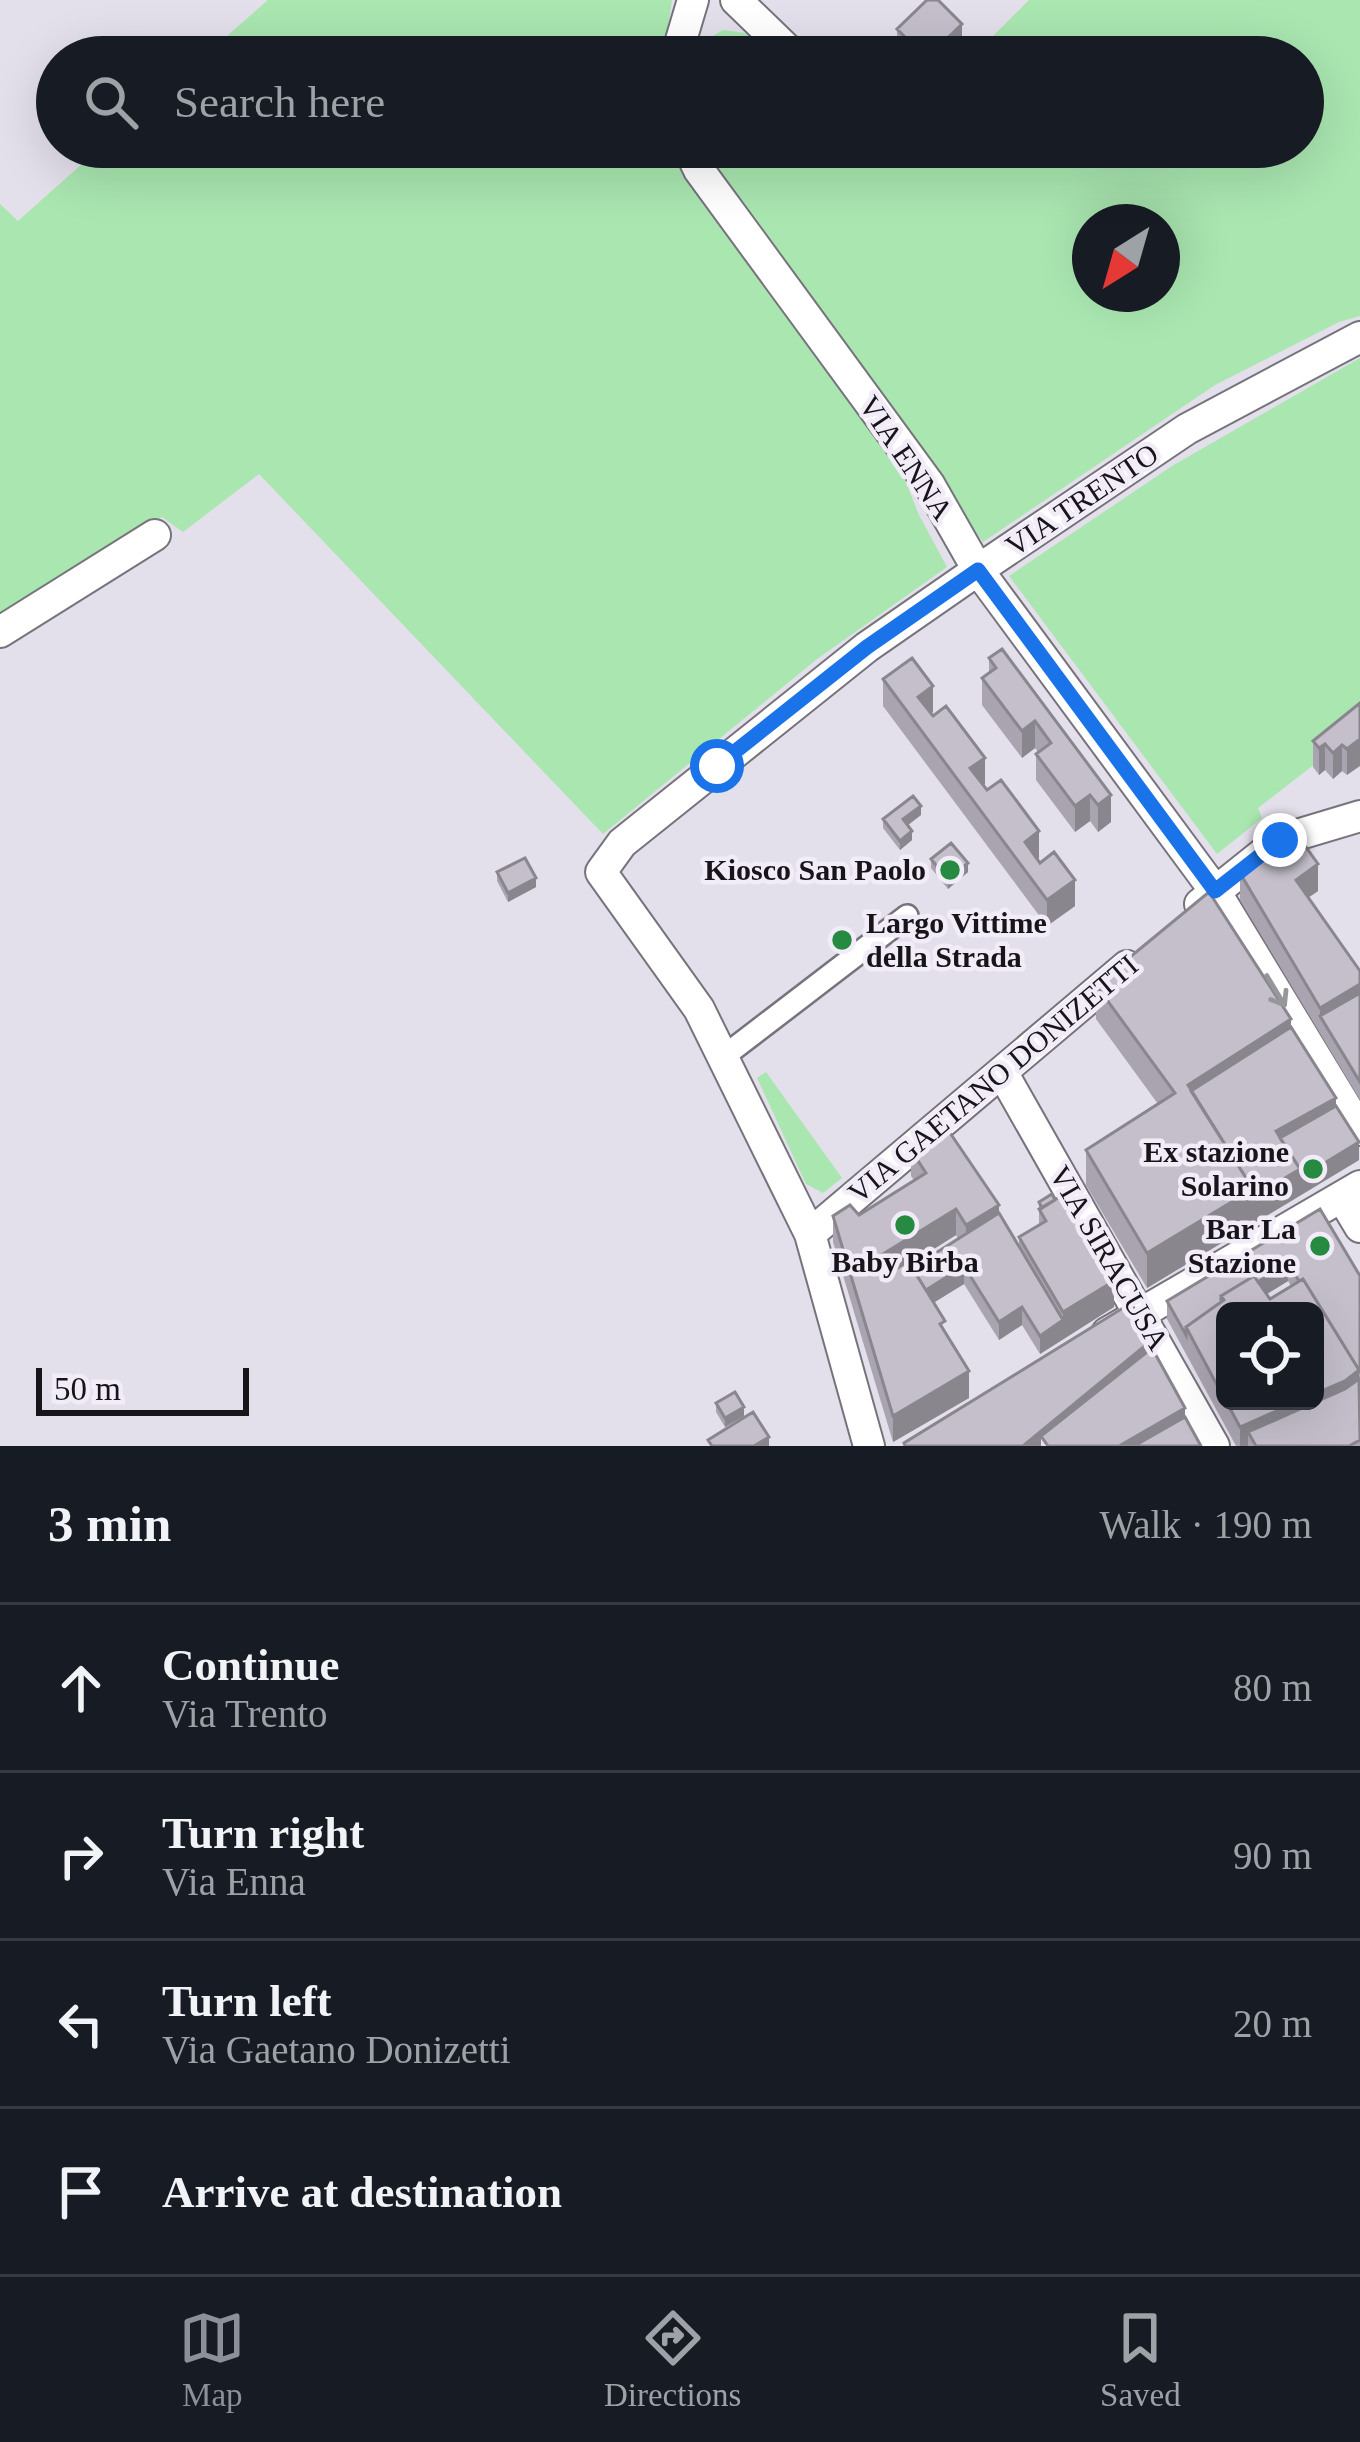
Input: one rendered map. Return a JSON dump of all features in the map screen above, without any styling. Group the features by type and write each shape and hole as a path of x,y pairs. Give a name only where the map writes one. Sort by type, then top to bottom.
{"street":[{"path":"682,36 693,0"},
{"path":"736,0 773,36"},
{"name":"VIA ENNA","path":"698,168 929,484 978,570 1215,891 1360,1130"},
{"name":"VIA TRENTO","path":"723,1057 699,1009 601,872 622,843 867,647 978,570 1186,429 1360,337"},
{"path":"0,632 155,535"},
{"path":"1182,919 1280,840 1360,816"},
{"path":"869,1446 810,1234 723,1057 907,916"},
{"name":"VIA GAETANO DONIZETTI","path":"810,1234 1148,948"},
{"name":"VIA SIRACUSA","path":"1002,1072 1214,1446"},
{"path":"1082,1349 1351,1192 1360,1227"}],"green space":[{"path":"268,0 672,0 667,36 227,36"},
{"path":"1029,0 1360,0 1360,316 1339,322 1215,385 983,542 715,168 1324,168 1324,36 993,36"},
{"path":"723,30 749,36 713,36"},
{"path":"77,168 690,168 895,455 947,567 817,659 603,834 259,474 183,532 162,517 0,618 0,204 18,221"},
{"path":"1360,358 1360,729 1258,808 1262,818 1217,854 1009,576 1172,466"},
{"path":"766,1072 842,1178 823,1193 806,1184 757,1078"}],"building":[{"path":"927,0 938,0 962,24 950,36 904,36 897,29"},
{"path":"1002,649 1111,795 1098,805 1090,795 1075,806 1036,754 1051,743 1035,721 1022,731 982,678 996,668 989,658"},
{"path":"912,658 933,686 918,697 933,716 946,706 985,758 970,768 987,790 1001,780 1039,831 1025,842 1040,863 1054,852 1075,880 1047,900 883,679"},
{"path":"1360,703 1360,739 1333,753 1325,744 1319,748 1313,741"},
{"path":"913,796 921,806 903,819 912,831 900,841 883,819"},
{"path":"1293,829 1318,864 1296,880 1360,971 1360,984 1320,1008 1240,873"},
{"path":"951,843 968,863 948,880 931,859"},
{"path":"525,858 536,878 508,893 497,872"},
{"path":"1209,892 1291,1019 1188,1085 1253,1189 1147,1253 1086,1150 1175,1093 1096,985"},
{"path":"1360,993 1360,1082 1320,1016"},
{"path":"1291,1027 1336,1098 1276,1131 1300,1169 1253,1197 1253,1189 1191,1091"},
{"path":"1336,1106 1359,1142 1300,1178 1300,1169 1280,1138"},
{"path":"944,1124 999,1205 966,1225 956,1209 883,1254 893,1271 908,1261 969,1371 893,1416 833,1216 850,1205 859,1215 926,1173 911,1150"},
{"path":"1052,1194 1055,1200 1042,1208 1039,1202"},
{"path":"1063,1195 1114,1281 1063,1312 1019,1237 1046,1221 1039,1209"},
{"path":"1320,1209 1360,1276 1360,1369 1324,1313 1324,1302 1317,1302 1288,1263 1258,1282 1254,1276 1221,1296 1221,1302 1186,1327 1186,1335 1167,1301"},
{"path":"999,1213 1063,1320 1040,1336 1022,1307 999,1322 964,1266 926,1290 912,1268"},
{"path":"1254,1276 1270,1299 1303,1279 1317,1302 1221,1302 1221,1296"},
{"path":"1131,1303 1152,1340 1023,1446 905,1446 904,1443"},
{"path":"1216,1306 1216,1383 1186,1327"},
{"path":"1324,1313 1359,1370 1324,1390"},
{"path":"1152,1348 1185,1408 1119,1446 1048,1446 1041,1436"},
{"path":"1359,1379 1360,1440 1349,1446 1256,1446 1248,1432 1298,1410 1324,1410 1324,1398"},
{"path":"735,1392 744,1407 725,1418 716,1403"},
{"path":"1231,1410 1279,1410 1240,1427"},
{"path":"753,1412 769,1437 754,1446 712,1446 708,1440"},
{"path":"1185,1417 1201,1446 1134,1446"}],"place":[{"name":"Kiosco San Paolo","path":"950,870"},
{"name":"Largo Vittime della Strada","path":"842,940"},
{"name":"Ex stazione Solarino","path":"1313,1169"},
{"name":"Baby Birba","path":"905,1225"},
{"name":"Bar La Stazione","path":"1320,1246"}],"route":[{"path":"717,766 867,647 978,570 1215,891 1280,840"}]}
